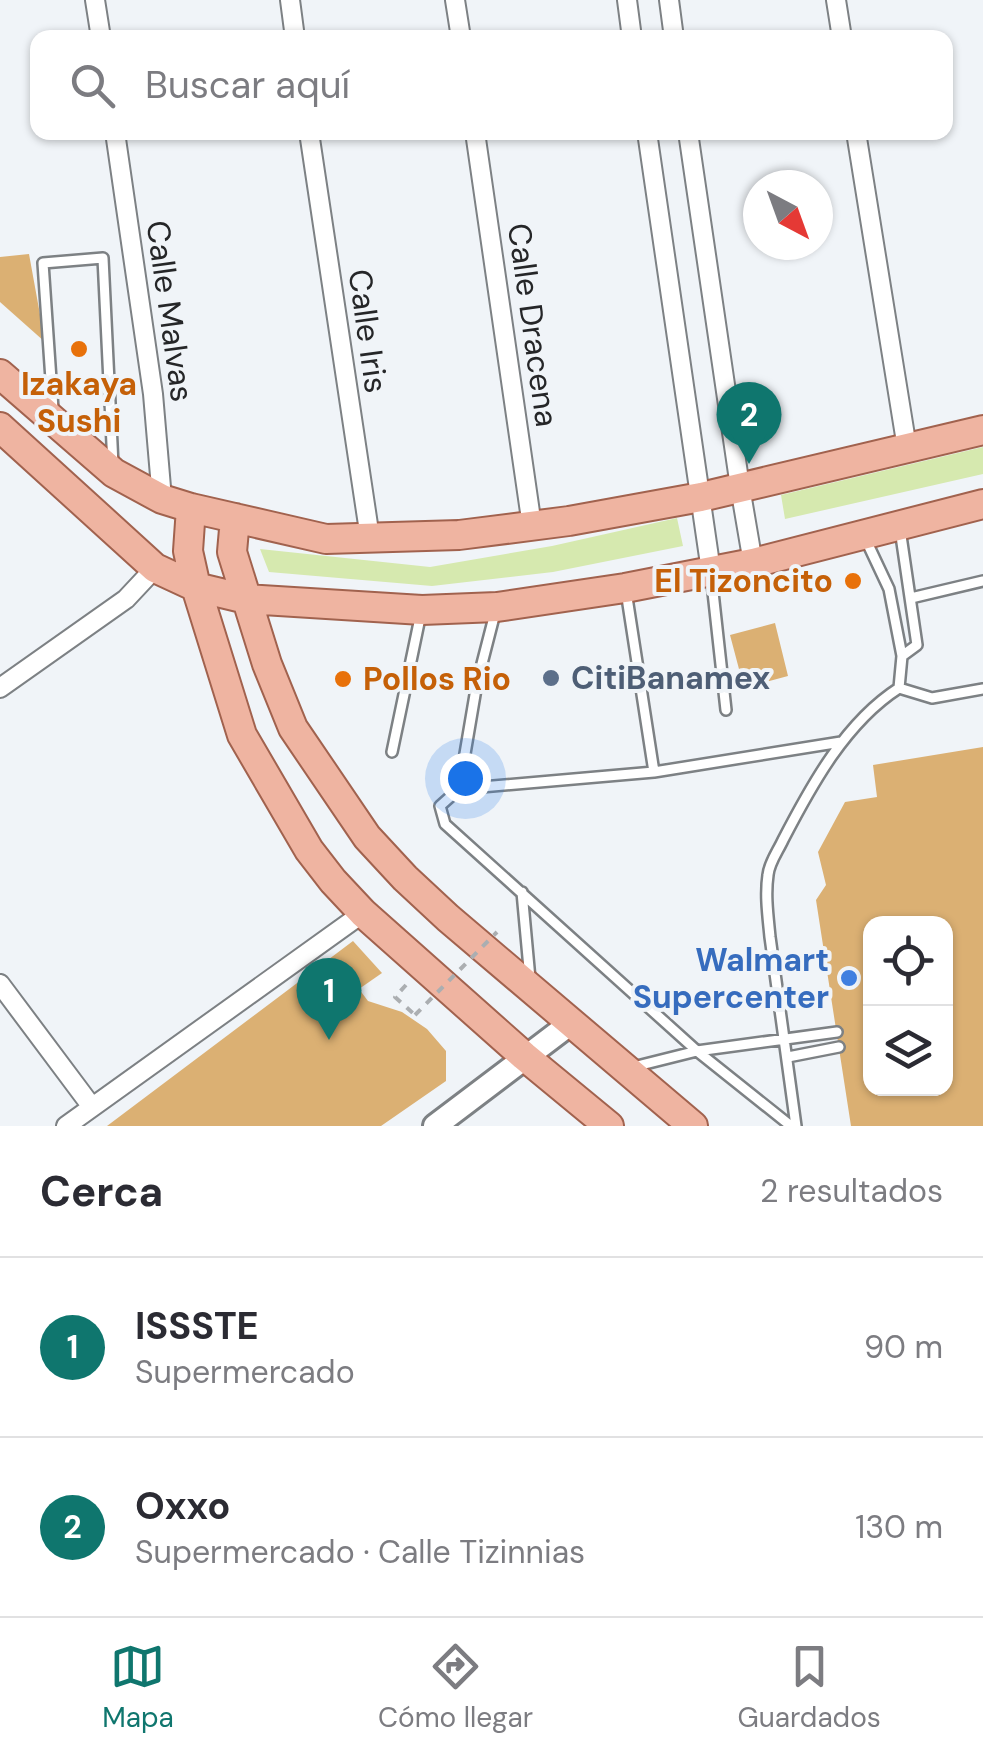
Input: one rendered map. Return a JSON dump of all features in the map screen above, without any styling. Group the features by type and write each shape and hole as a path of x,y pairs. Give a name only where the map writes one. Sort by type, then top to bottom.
{"main road":[{"path":"0,374 114,473 162,499 326,538 458,535 608,515 983,430"},
{"path":"0,427 155,568 196,587 246,599 422,610 496,607 625,588 753,563 983,504"},
{"path":"191,508 188,551 196,587 242,735 309,850 363,913 608,1126"},
{"path":"235,518 232,552 267,664 293,728 367,837 448,918 693,1126"}],"street":[{"path":"96,0 100,30"},
{"path":"290,0 294,30"},
{"path":"456,0 460,30"},
{"path":"627,0 631,30"},
{"path":"668,0 673,30"},
{"path":"836,0 841,30"},
{"name":"Calle Malvas","path":"116,140 152,394 162,499"},
{"name":"Calle Iris","path":"310,140 370,538"},
{"name":"Calle Dracena","path":"476,140 532,526"},
{"path":"647,140 711,571"},
{"path":"689,140 753,563"},
{"path":"857,140 908,448"},
{"path":"0,688 126,599 155,568"},
{"path":"66,1126 363,913"},
{"path":"0,984 92,1107"},
{"path":"435,1126 570,1023"}],"lane":[{"path":"54,422 43,263 103,258 114,473"},
{"path":"900,526 917,645 902,656"},
{"path":"863,536 889,589 902,656 899,688"},
{"path":"711,571 726,710"},
{"path":"911,598 983,580"},
{"path":"625,588 654,772"},
{"path":"459,789 477,683 496,607"},
{"path":"392,752 422,610"},
{"path":"794,1126 767,908 768,871 798,811 842,742 880,700 899,688 932,698 983,689"},
{"path":"794,1126 697,1051 445,824 440,806 459,789 654,772 842,742"},
{"path":"522,892 530,987"},
{"path":"625,1069 697,1051 837,1032"},
{"path":"788,1057 839,1048"}],"path":[{"path":"423,966 395,996 416,1015 497,932"}],"green space":[{"path":"983,447 983,474 785,519 781,495"},
{"path":"677,518 683,546 553,572 432,586 269,572 260,549 430,567 552,546"}],"building":[{"path":"29,254 45,342 0,302 0,257"},
{"path":"775,623 788,676 744,688 730,635"},
{"name":"Walmart Supercenter","path":"983,747 983,1126 851,1126 816,900 826,885 818,852 845,802 877,797 873,765"},
{"path":"353,941 382,973 359,989 368,1001 402,1012 427,1029 446,1051 446,1081 381,1126 107,1126"}],"place":[{"name":"Izakaya Sushi","path":"79,349"},
{"name":"Oxxo","path":"749,464"},
{"name":"El Tizoncito","path":"853,581"},
{"name":"CitiBanamex","path":"551,678"},
{"name":"Pollos Rio","path":"343,679"},
{"name":"Walmart Supercenter","path":"849,978"},
{"name":"ISSSTE","path":"329,1040"}]}
